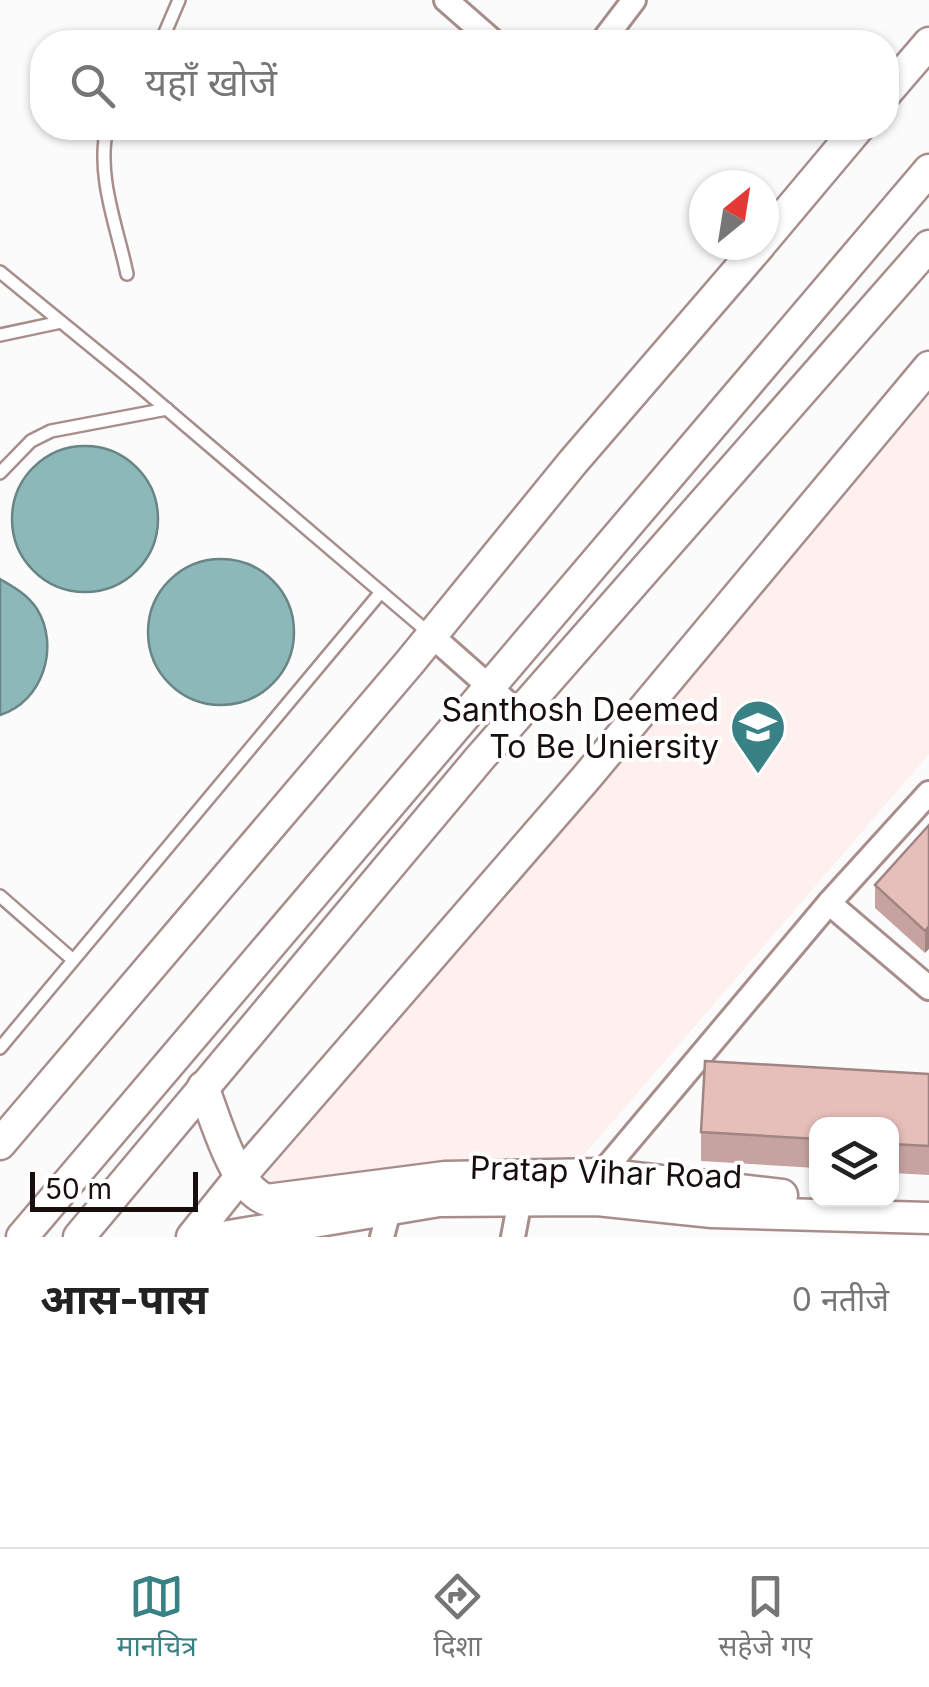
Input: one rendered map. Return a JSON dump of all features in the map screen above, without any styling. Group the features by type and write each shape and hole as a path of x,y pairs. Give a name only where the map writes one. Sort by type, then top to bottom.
{"street":[{"path":"446,0 480,30"},
{"path":"611,30 634,0"},
{"path":"899,78 929,42"},
{"path":"779,223 848,140"},
{"path":"22,1237 929,170"},
{"path":"79,1237 519,713 929,246"},
{"path":"0,1144 432,636 596,434 747,260"},
{"path":"192,1237 586,778 929,366"},
{"path":"432,636 519,713"},
{"path":"599,1187 829,903 929,793"},
{"path":"829,903 929,988"},
{"path":"202,1087 240,1177"},
{"name":"Pratap Vihar Road","path":"240,1177 259,1197 275,1200 445,1177 809,1197"},
{"name":"Pratap Vihar Road","path":"223,1237 386,1222 439,1200 520,1200 599,1187 712,1212 929,1218"},
{"path":"513,1237 520,1200"},
{"name":"Pratap Vihar Road","path":"862,1217 929,1202"}],"lane":[{"path":"166,30 179,0"},
{"path":"105,140 105,183 127,274"},
{"path":"0,272 432,636"},
{"path":"0,335 62,322"},
{"path":"0,473 31,441 51,432 166,409"},
{"path":"0,1048 382,592"},
{"path":"0,896 73,960"}],"shaded area":[{"name":"Santhosh Deemed To Be Uniersity","path":"929,394 929,754 571,1170 298,1193 259,1183"}],"water":[{"path":"85,446 113,452 136,468 152,491 158,519 152,547 136,570 113,586 85,592 57,586 34,570 18,547 12,519 18,491 34,468 57,452"},
{"path":"221,559 249,565 272,581 288,604 294,632 288,660 272,683 249,699 221,705 193,699 170,683 154,660 148,632 154,604 170,581 193,565"},
{"path":"0,579 37,609 44,624 47,655 37,686 15,708 0,715"}],"building":[{"path":"929,825 929,926 925,931 875,885"},
{"path":"705,1061 929,1074 929,1146 899,1144 899,1117 809,1117 809,1139 701,1132"}],"place":[{"name":"Santhosh Deemed To Be Uniersity","path":"758,776"}]}
